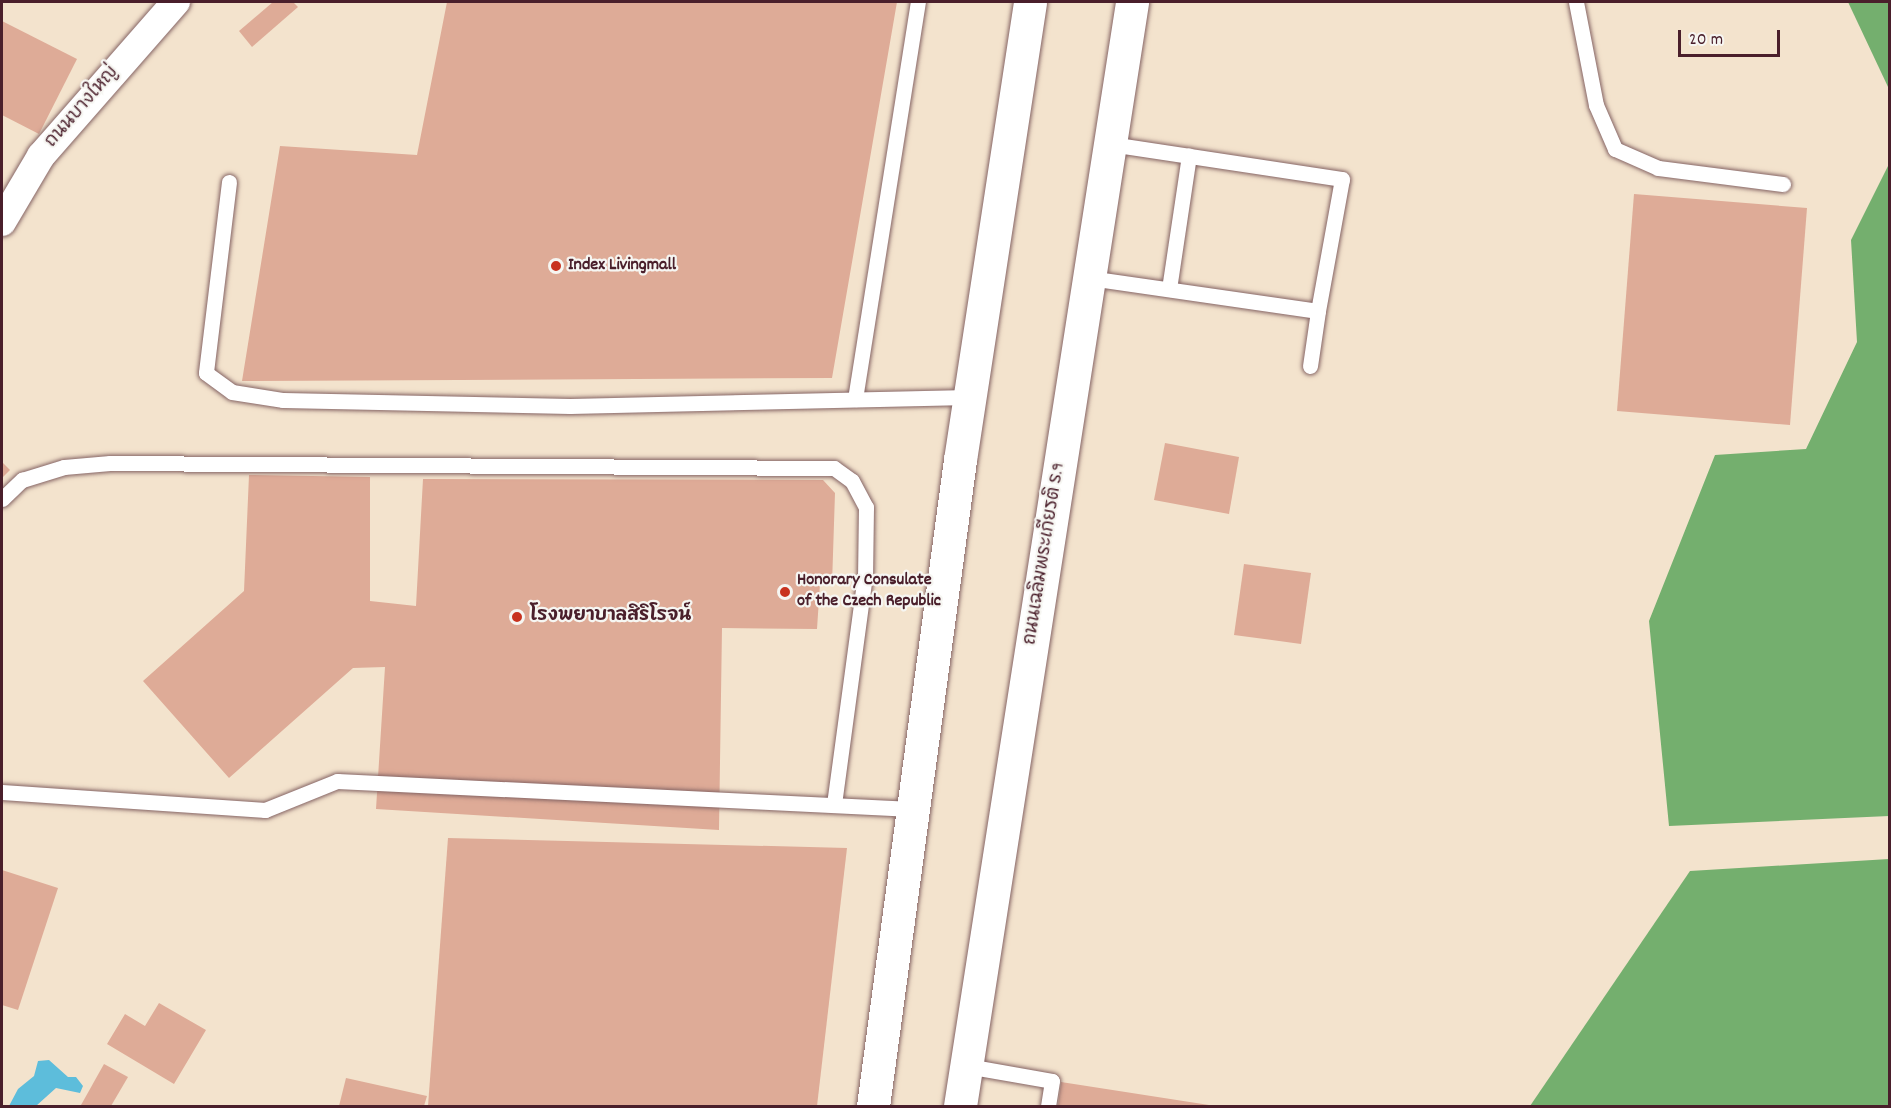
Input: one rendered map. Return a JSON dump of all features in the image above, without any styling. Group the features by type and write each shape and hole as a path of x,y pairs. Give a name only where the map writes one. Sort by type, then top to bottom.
{"main road":[{"path":"873,1107 969,397 1030,2"},
{"name":"ถนนเฉลิมพระเกียรติ ร.9","path":"960,1107 1132,2"}],"street":[{"name":"ถนนบางใหญ่","path":"2,222 41,156 176,2"}],"lane":[{"path":"855,399 918,2"},
{"path":"1576,2 1596,105 1615,149 1658,168 1783,184"},
{"path":"1110,144 1342,179 1310,366"},
{"path":"1169,289 1189,155"},
{"path":"230,182 206,373 232,392 283,400 570,406 969,397"},
{"path":"1089,278 1318,311"},
{"path":"2,499 22,480 64,467 110,463 834,468 852,481 866,507 865,575 834,805"},
{"path":"2,792 265,810 337,781 912,809"},
{"path":"967,1066 1052,1081 1048,1107"}],"green space":[{"path":"1848,2 1889,2 1889,89"},
{"path":"1889,164 1889,816 1669,826 1649,621 1715,455 1806,449 1857,342 1851,240"},
{"path":"1889,859 1889,1106 1530,1106 1690,871"}],"water":[{"path":"49,1060 68,1077 76,1077 83,1086 80,1093 56,1088 36,1106 9,1106 18,1089 34,1076 38,1061"}],"building":[{"path":"273,2 293,2 298,7 252,47 239,31"},
{"name":"Index Livingmall","path":"447,2 897,2 832,378 242,381 280,146 417,155"},
{"path":"2,21 77,59 39,134 2,115"},
{"path":"1634,194 1807,208 1790,425 1617,411"},
{"path":"1165,443 1239,457 1229,514 1154,500"},
{"path":"2,462 10,470 2,478"},
{"name":"โรงพยาบาลสิริโรจน์","path":"249,475 370,477 370,601 416,606 423,479 823,480 835,493 832,585 820,584 817,629 722,628 719,830 376,809 385,667 353,668 229,778 143,681 244,591"},
{"path":"1244,564 1311,573 1301,644 1234,635"},
{"path":"448,838 847,848 817,1106 428,1106"},
{"path":"2,870 58,888 18,1010 2,1005"},
{"path":"159,1003 206,1030 174,1084 107,1044 125,1014 145,1026"},
{"path":"104,1064 128,1077 111,1106 81,1105"},
{"path":"346,1078 427,1096 424,1106 339,1106"},
{"path":"1061,1082 1209,1105 1209,1106 1058,1106"}],"place":[{"name":"Index Livingmall","path":"556,266"},
{"name":"Honorary Consulate of the Czech Republic","path":"785,592"},
{"name":"โรงพยาบาลสิริโรจน์","path":"517,617"}]}
